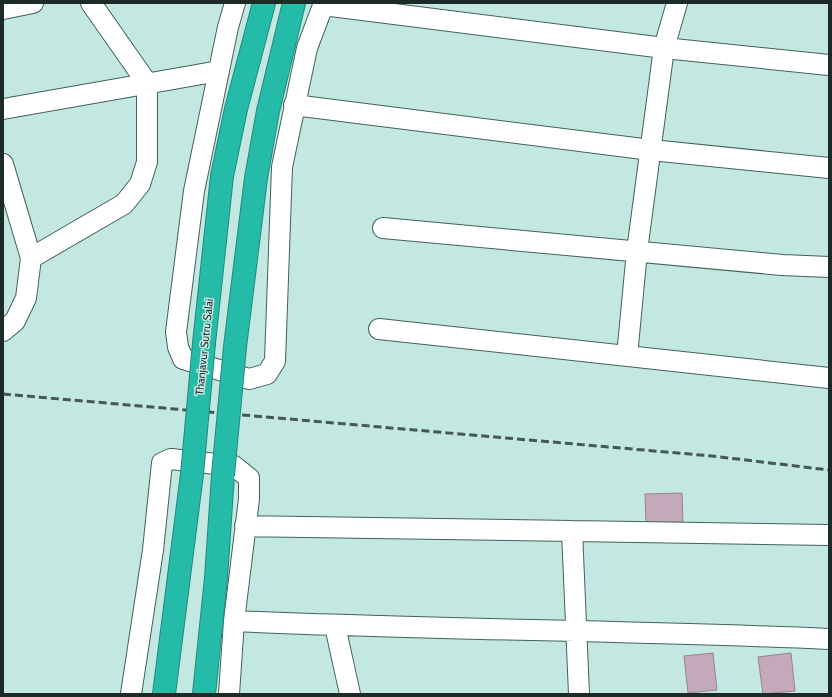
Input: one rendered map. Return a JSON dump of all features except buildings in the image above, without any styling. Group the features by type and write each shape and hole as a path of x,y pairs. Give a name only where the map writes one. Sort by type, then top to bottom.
{"highway":[{"name":"Thanjavur Sutru Salai","path":"164,694 192,474 222,176 236,109 264,3"},
{"path":"204,694 216,578 223,475 235,347 256,178 268,111 294,3"},
{"path":"159,694 168,664"}],"street":[{"path":"3,9 33,3"},
{"path":"31,258 124,204 140,184 147,162 147,83 91,3"},
{"path":"235,3 194,191 176,332 178,347 183,359 249,379 267,374 274,361 282,167 294,105 308,48 323,4 664,48 829,65"},
{"path":"627,356 638,251 664,48 677,3"},
{"path":"3,108 219,71"},
{"path":"294,105 651,150 829,168"},
{"path":"3,164 31,258 26,298 15,321 3,330"},
{"path":"383,228 782,265 829,268"},
{"path":"379,329 829,378"},
{"path":"131,694 152,557 162,463 171,459 234,466 244,472 249,478 249,499 234,621 229,694"},
{"path":"246,526 829,535"},
{"path":"572,531 579,694"},
{"path":"234,621 335,626 734,634 829,639"},
{"path":"335,626 350,694"}],"railway":[{"path":"3,394 712,456 829,470"}]}
